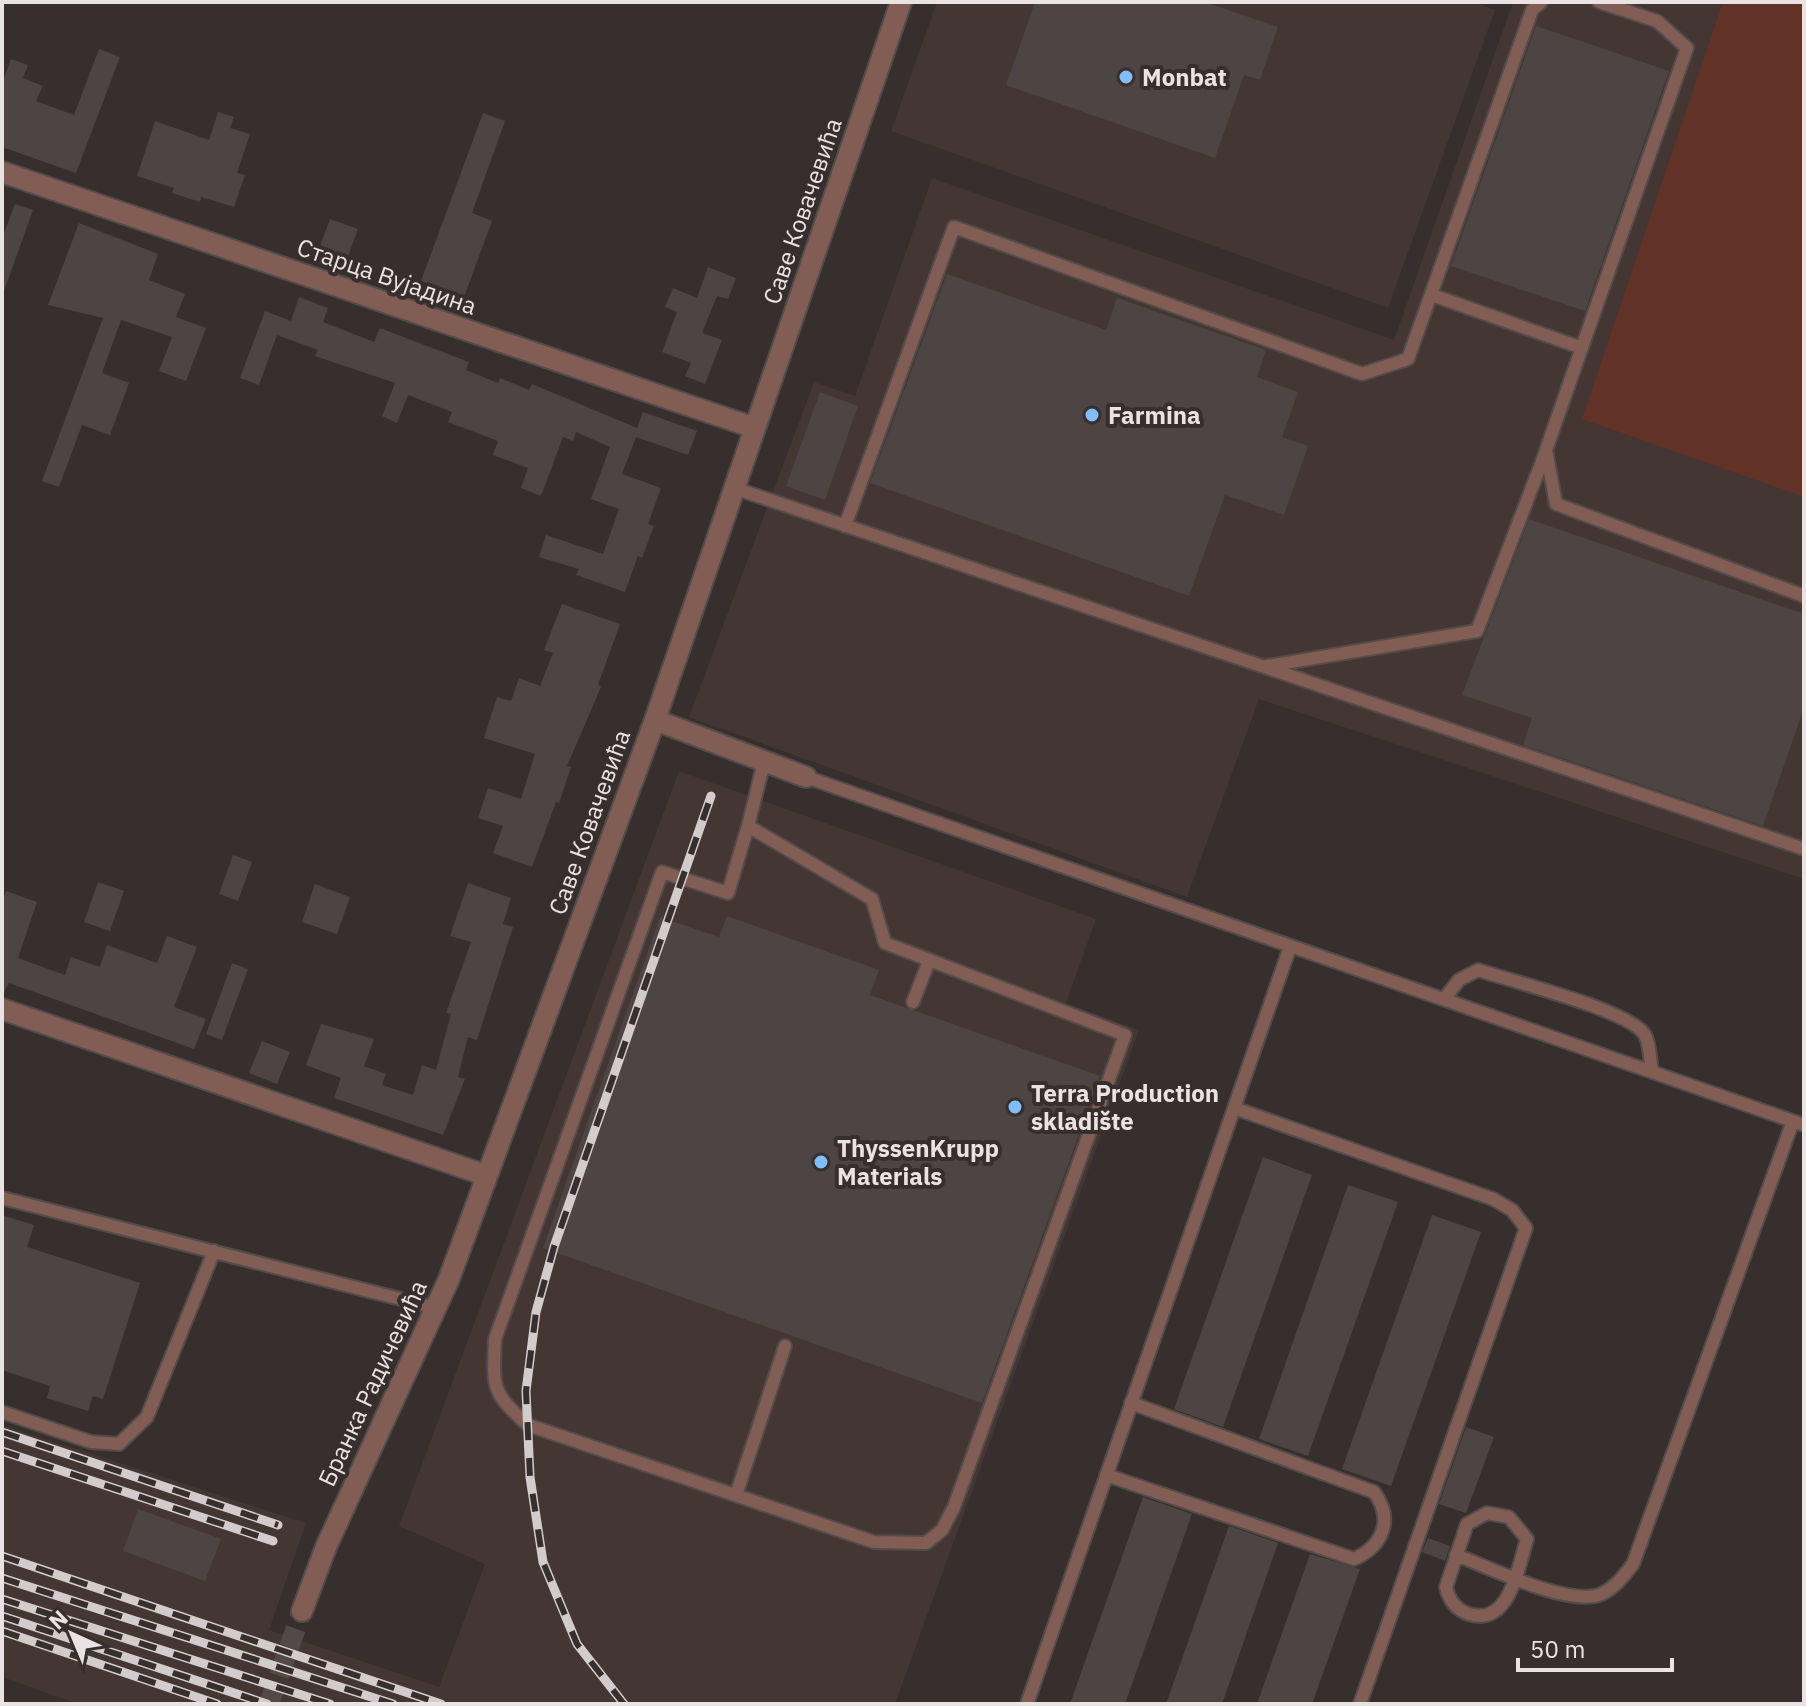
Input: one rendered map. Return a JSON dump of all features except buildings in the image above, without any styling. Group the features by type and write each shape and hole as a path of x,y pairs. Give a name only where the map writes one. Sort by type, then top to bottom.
{"street":[{"name":"Саве Ковачевића","path":"485,1175 655,720 901,2"},
{"name":"Старца Вујадина","path":"2,172 755,428"},
{"path":"655,720 806,777"},
{"path":"2,1009 485,1175"},
{"name":"Бранка Радичевића","path":"302,1611 332,1533 436,1308 485,1175"}],"lane":[{"path":"845,526 954,227 1362,374 1408,359 1532,10 1541,2"},
{"path":"1264,667 1477,631 1546,450 1687,48 1657,21 1599,2"},
{"path":"1432,295 1582,348"},
{"path":"1546,450 1556,504 1804,596"},
{"path":"734,488 1804,849"},
{"path":"748,826 872,899 885,943 1125,1035 960,1493 942,1530 926,1543 898,1545 874,1542 528,1425 499,1399 493,1376 495,1339 662,872 728,893 764,762"},
{"path":"806,777 1798,1123 1633,1564 1618,1583 1596,1596 1564,1594 1456,1555"},
{"path":"1027,1704 1290,947"},
{"path":"913,1002 929,961"},
{"path":"1444,999 1459,980 1478,970 1612,1013 1645,1036 1652,1072"},
{"path":"1234,1108 1493,1199 1512,1210 1526,1228 1360,1704"},
{"path":"2,1198 436,1308"},
{"path":"2,1412 91,1442 119,1444 147,1417 214,1251"},
{"path":"736,1495 785,1346"},
{"path":"1106,1475 1354,1559 1368,1553 1380,1540 1385,1526 1384,1511 1374,1492 1131,1403"},
{"path":"1496,1513 1509,1517 1527,1539 1515,1576 1504,1605 1493,1614 1479,1617 1465,1614 1454,1606 1446,1587 1467,1524 1474,1518 1496,1513"}],"shaded area":[{"path":"937,2 1474,2 1495,10 1388,308 891,131"},
{"path":"1513,2 1804,2 1804,879 1259,699 1187,897 689,717 814,382 855,396 932,178 1394,340"},
{"path":"1723,2 1804,2 1804,497 1582,419"},
{"path":"679,771 1096,919 1066,1003 1139,1030 895,1704 78,1704 2,1677 2,1425 306,1523 269,1630 439,1687 485,1564 399,1526"}],"tunnel":[{"path":"269,1704 302,1611"}],"railway":[{"path":"624,1704 577,1644 543,1562 530,1477 526,1391 536,1312 554,1247 711,796"},
{"path":"2,1432 278,1525"},
{"path":"2,1451 273,1541"},
{"path":"2,1556 441,1704"},
{"path":"2,1578 393,1704"},
{"path":"2,1599 330,1704"},
{"path":"2,1616 267,1704"},
{"path":"2,1631 217,1704"}],"place":[{"name":"Monbat","path":"1126,77"},
{"name":"Farmina","path":"1092,415"},
{"name":"Terra Production skladište","path":"1015,1107"},
{"name":"ThyssenKrupp Materials","path":"821,1162"}]}
